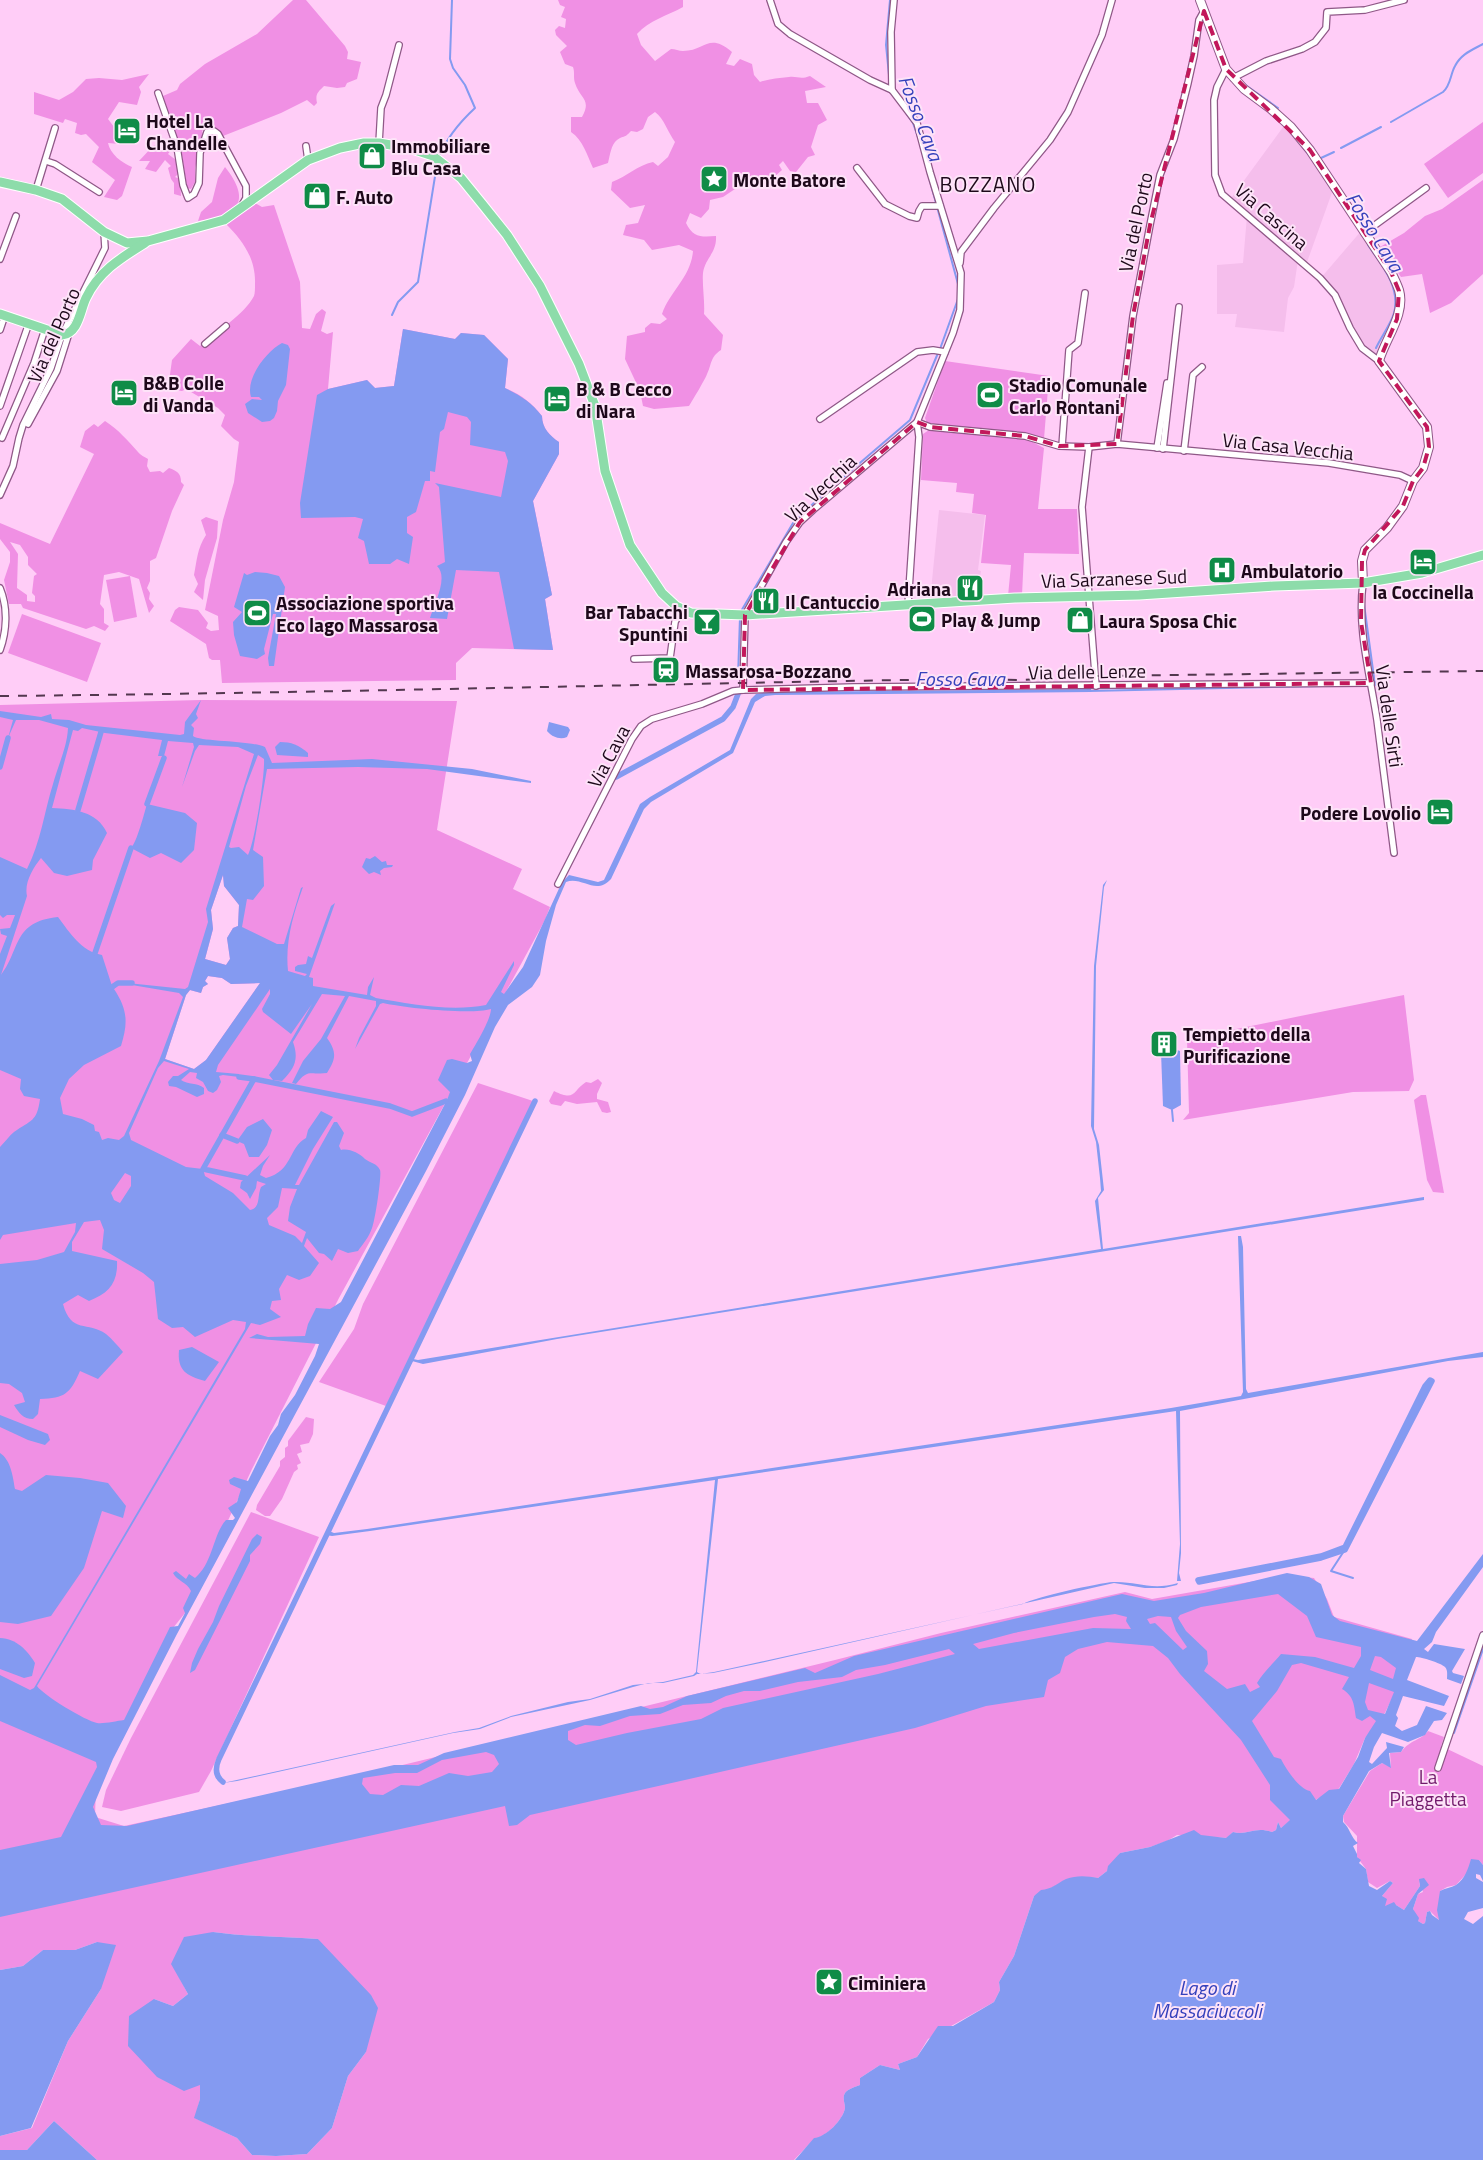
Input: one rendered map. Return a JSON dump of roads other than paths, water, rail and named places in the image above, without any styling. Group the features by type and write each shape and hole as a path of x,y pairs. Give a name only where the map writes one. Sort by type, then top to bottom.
{"main road":[{"path":"0,182 36,190 62,199 104,232 127,243 148,241 224,220 308,160 340,148 364,143 378,143 410,148 437,159 461,178 499,224 540,286 579,364 595,406 605,471 630,545 662,593 682,609"},
{"name":"Via del Porto","path":"66,334 75,328 87,297 97,279 108,268 148,241"},
{"path":"127,243 129,250 127,255"},
{"path":"3,314 45,329 66,334"},
{"name":"Via Sarzanese Sud","path":"682,609 701,615 742,615 1363,583 1422,573 1483,555"}],"street":[{"path":"770,0 778,24 790,34 891,89 917,123 937,207 960,265"},
{"path":"891,89 891,32 894,0"},
{"path":"908,605 919,437 917,422 942,351 960,310 962,293 961,252 994,208 1050,140 1068,112 1102,35 1112,0"},
{"path":"1200,0 1226,69 1244,89 1271,108 1291,127 1310,150 1391,272 1399,291 1401,304 1397,319 1383,347 1379,361 1427,427 1429,447 1424,468 1413,481 1403,506 1394,520 1365,550 1362,561 1363,583"},
{"path":"1233,78 1266,61 1302,49 1315,42 1326,28 1327,12 1365,10 1404,0"},
{"name":"Via del Porto","path":"1117,444 1140,274 1160,175 1174,140 1194,56 1199,20 1204,11"},
{"path":"378,143 381,108 399,45"},
{"name":"Via Cascina","path":"1226,69 1217,87 1214,100 1215,175 1222,194 1314,272 1335,295 1350,328 1362,348 1379,361"},
{"path":"158,93 177,147 183,184 188,198 194,194 199,183 200,153 205,136 207,132 214,131 218,134 246,186 246,198 240,209"},
{"path":"36,190 56,128"},
{"path":"306,146 308,160"},
{"path":"46,161 55,164 99,192"},
{"path":"857,168 885,204 909,216 918,218 919,210 922,206 937,207"},
{"path":"1364,233 1426,188"},
{"path":"0,259 16,216"},
{"path":"66,334 105,248 104,232"},
{"path":"1062,446 1069,350 1078,343 1085,293"},
{"path":"1160,449 1179,307"},
{"path":"0,330 3,314"},
{"path":"0,406 28,323"},
{"path":"205,344 226,326"},
{"path":"2,438 34,362 45,329"},
{"name":"Via del Porto","path":"0,495 14,466 19,438 66,334"},
{"path":"820,418 917,352 942,351"},
{"path":"1184,451 1193,375 1202,367"},
{"path":"1160,449 1167,383"},
{"name":"Via Casa Vecchia","path":"917,422 930,427 1025,436 1062,446 1089,447 1117,444 1329,463 1400,475 1413,481"},
{"name":"Via Vecchia","path":"742,615 800,522 917,422"},
{"path":"1089,447 1082,507 1096,686"},
{"name":"Via delle Sirti","path":"1363,583 1360,606 1361,622 1394,853"},
{"path":"0,588 5,608 4,640 0,650"},
{"path":"634,659 670,658 675,622 682,609"},
{"path":"742,615 743,690"},
{"name":"Via delle Lenze","path":"743,690 854,687 1371,685"},
{"name":"Via Cava","path":"558,884 632,739 641,726 652,719 702,704 733,691 743,690"},
{"path":"1438,1768 1483,1634"}],"water":[{"path":"403,329 455,339 461,333 484,335 508,359 505,388 534,407 542,416 543,424 547,431 559,442 559,454 533,501 552,595 545,599 553,650 514,649 499,572 456,570 447,619 430,618 442,577 437,566 445,562 439,487 435,483 501,497 508,461 505,452 470,445 471,422 467,417 448,412 444,429 440,432 435,472 430,471 430,481 425,481 416,512 407,517 407,533 413,537 409,564 397,559 390,564 369,564 364,541 358,538 363,519 355,517 301,518 300,503 317,395 328,389 367,380 375,388 394,386"},
{"path":"282,343 288,345 290,349 286,385 278,401 274,418 270,421 262,422 248,413 245,404 252,399 262,400 259,397 251,397 251,382 264,359"},
{"path":"255,572 279,576 285,587 274,666 269,666 268,658 276,614 273,614 264,649 265,654 257,659 240,656 234,635 233,622 242,612 234,607 244,573 247,575"},
{"name":"Lago di Massaciuccoli","path":"1091,689 1091,692 765,696 755,702 733,753 651,802 644,809 611,879 600,886 578,881 566,882 556,905 546,941 540,975 532,987 508,1005 495,1027 465,1095 426,1171 177,1634 113,1759 93,1807 101,1825 127,1826 394,1765 418,1765 444,1753 641,1706 650,1709 663,1707 687,1696 805,1668 815,1673 854,1656 1122,1594 1154,1601 1204,1593 1287,1573 1309,1577 1321,1584 1332,1615 1340,1621 1417,1641 1483,1554 1483,1567 1436,1632 1432,1642 1424,1649 1428,1652 1434,1644 1465,1649 1452,1671 1464,1676 1461,1684 1447,1679 1447,1670 1443,1665 1416,1657 1407,1680 1449,1696 1444,1706 1403,1696 1396,1715 1398,1718 1395,1726 1402,1731 1417,1725 1426,1706 1447,1713 1442,1720 1434,1721 1425,1735 1408,1742 1382,1733 1374,1747 1369,1762 1372,1764 1387,1748 1386,1742 1404,1747 1401,1752 1389,1753 1391,1768 1382,1763 1369,1771 1343,1816 1343,1822 1358,1843 1353,1846 1357,1857 1361,1860 1359,1863 1366,1869 1369,1886 1377,1890 1390,1881 1393,1883 1382,1896 1387,1899 1385,1906 1394,1902 1404,1910 1420,1886 1419,1879 1424,1878 1429,1885 1418,1894 1413,1909 1419,1918 1418,1921 1423,1924 1425,1923 1427,1912 1430,1911 1439,1920 1437,1910 1440,1891 1454,1886 1462,1880 1471,1859 1479,1860 1483,1865 1483,1881 1480,1875 1476,1874 1476,1878 1483,1882 1483,1908 1468,1912 1464,1919 1473,1924 1483,1916 1483,2160 795,2160 814,2138 824,2135 841,2118 845,2108 844,2095 850,2089 860,2085 860,2078 880,2065 900,2070 898,2064 917,2057 938,2026 953,2026 994,2002 1000,1990 999,1982 1014,1956 1034,1896 1041,1890 1074,1877 1098,1878 1107,1871 1108,1866 1120,1853 1150,1847 1194,1830 1201,1835 1226,1838 1233,1832 1242,1833 1266,1830 1272,1832 1276,1830 1278,1822 1281,1828 1290,1820 1270,1800 1270,1785 1241,1740 1180,1674 1168,1658 1153,1646 1107,1642 1078,1649 1065,1657 1060,1673 1048,1680 1044,1697 986,1706 915,1728 530,1815 517,1825 509,1826 505,1806 0,1917 0,1850 61,1837 97,1767 96,1762 0,1721 0,1675 30,1690 34,1688 245,1329 246,1322 233,1320 195,1337 183,1327 172,1328 158,1319 154,1282 143,1273 102,1249 104,1230 100,1220 84,1222 72,1242 72,1251 117,1261 116,1275 107,1291 96,1298 89,1301 78,1295 63,1304 71,1320 106,1334 123,1352 98,1379 80,1371 70,1390 66,1393 61,1396 40,1399 38,1414 33,1419 22,1415 14,1405 25,1402 22,1393 9,1384 0,1383 0,1264 37,1260 64,1252 75,1232 76,1223 3,1235 0,1240 0,1147 14,1132 32,1120 39,1107 40,1099 24,1096 20,1089 21,1079 0,1070 0,954 7,936 1,934 0,929 10,928 15,915 7,915 3,918 0,915 0,857 27,869 39,837 64,749 68,728 39,720 16,720 8,738 13,720 0,717 0,711 41,717 51,714 52,719 69,720 86,725 180,735 184,734 185,722 201,700 196,714 198,718 191,725 194,728 193,736 265,747 272,763 372,759 472,769 531,781 531,783 427,769 358,767 267,769 253,850 263,857 264,886 253,900 247,899 242,927 277,944 284,944 301,888 303,887 291,929 287,960 288,971 305,976 307,974 295,971 295,967 306,964 308,956 312,958 331,906 335,903 309,977 313,978 313,986 367,995 368,987 374,977 370,995 376,998 403,1003 459,1008 486,1005 514,961 514,965 501,992 504,994 523,967 562,882 569,875 598,882 604,880 640,804 730,750 751,699 756,694 769,692","holes":["82,728 105,733 162,740 158,756 164,756 168,741 193,743 194,747 182,787 199,745 238,747 254,754 206,909 208,922 188,987 185,989 118,982 112,986 102,955 88,950 82,945 58,917 43,920 25,931 1,975 27,896 28,881 38,862 41,858 54,873 67,876 92,870 93,860 107,833 103,826 91,816 68,809 52,808 73,730 78,731","258,755 264,759 264,767 259,808 251,848 248,855 239,847 229,847 246,786","223,875 224,886 239,905 238,926 233,928 227,938 230,959 226,965 205,959 213,929 211,910","208,976 222,978 231,984 260,983 206,1060 194,1069 165,1059 186,995 190,990 201,993 203,987 208,984 205,981","120,983 179,993 183,997 159,1061 124,1136 119,1140 108,1138 102,1140 99,1132 95,1131 94,1125 82,1119 63,1114 60,1098 69,1079 84,1065 121,1046 126,1023 122,1004 114,989","270,989 270,994 262,1009 263,1012 291,1034 312,1004 277,1065 269,1075 273,1080 282,1081 295,1063 296,1053 293,1042 322,994 345,996 321,1039 303,1061 292,1083 296,1084 307,1074 327,1073 334,1059 334,1052 327,1038 349,996 376,1001 376,1006 355,1049 380,1004 383,1003 422,1009 454,1011 482,1011 491,1009 486,1026 470,1054 472,1061 467,1063 452,1059 447,1060 438,1080 450,1092 447,1100 341,1302 330,1309 316,1308 308,1324 305,1336 268,1337 257,1334 249,1338 319,1344 295,1395 281,1414 278,1425 270,1436 248,1481 234,1477 229,1480 230,1484 241,1489 237,1502 228,1508 235,1518 233,1520 226,1520 222,1526 206,1565 195,1578 189,1574 186,1579 176,1571 173,1573 191,1591 183,1608 185,1613 178,1626 170,1627 124,1720 97,1723 65,1707 37,1686 251,1323 260,1325 281,1317 270,1309 272,1301 281,1300 279,1289 287,1275 299,1280 310,1276 319,1263 304,1246 307,1238 319,1253 324,1254 332,1261 338,1249 348,1253 358,1251 368,1237 373,1224 380,1170 375,1164 357,1153 351,1150 341,1150 339,1146 344,1133 337,1122 334,1122 299,1185 295,1185 313,1149 333,1117 321,1111 308,1130 306,1138 296,1147 281,1170 275,1175 266,1178 260,1175 270,1155 241,1182 240,1188 247,1193 250,1199 256,1188 257,1181 266,1184 261,1187 256,1207 250,1210 233,1193 205,1176 203,1169 186,1167 131,1140 129,1133 158,1068 164,1061 189,1069 178,1076 173,1076 168,1082 169,1086 176,1087 197,1097 204,1094 204,1088 181,1080 190,1072 197,1073 196,1078 203,1082 208,1091 213,1093 221,1082 219,1076 239,1077 239,1074 216,1072 218,1065","125,1173 131,1176 131,1186 120,1203 114,1200 111,1193","282,1188 297,1189 290,1207 288,1221 306,1232 302,1243 295,1236 269,1225 267,1218 278,1207","1278,1594 1307,1616 1316,1637 1361,1647 1361,1656 1354,1668 1315,1657 1281,1654 1257,1683 1260,1687 1250,1692 1245,1684 1227,1689 1204,1671 1208,1664 1207,1651 1186,1631 1178,1618 1180,1615 1201,1607","1115,1614 1127,1617 1126,1621 1131,1629 1093,1628 979,1649 973,1644 1014,1633","1158,1616 1171,1617 1176,1631 1187,1647 1183,1650 1155,1623 1150,1624 1147,1619","949,1649 955,1654 878,1674 723,1708 701,1719 576,1745 568,1740 568,1731 585,1725 600,1726 630,1716 660,1714 683,1705 711,1703 744,1691 760,1691 798,1682 842,1677 856,1670 885,1665","1375,1656 1381,1657 1396,1668 1393,1679 1370,1670","1301,1663 1349,1677 1342,1689 1351,1698 1356,1718 1362,1721 1370,1716 1376,1721 1365,1738 1358,1757 1339,1789 1329,1790 1316,1800 1310,1791 1302,1787 1293,1778 1281,1759 1274,1757 1252,1721 1277,1691 1292,1665","1369,1683 1394,1692 1385,1714 1368,1710 1365,1702","486,1752 494,1755 499,1764 492,1772 468,1776 449,1773 419,1786 401,1785 383,1795 370,1794 362,1784 363,1778 395,1773 417,1773 442,1760"]},
{"path":"549,722 568,727 570,730 567,737 559,738 549,733 547,731"},
{"path":"280,742 298,746 308,753 308,757 277,755 275,747"},
{"path":"147,804 185,813 197,823 194,850 181,863 161,853 150,858 131,848 138,834"},
{"path":"375,856 382,862 386,861 387,865 393,865 392,867 384,868 380,871 381,875 374,872 369,874 362,867 366,858 370,859"},
{"path":"1107,880 1104,887 1096,966 1094,1129 1099,1145 1104,1190 1098,1198 1103,1249 1424,1197 1424,1200 557,1339 423,1364 412,1361 413,1359 418,1360 1101,1249 1095,1201 1101,1191 1100,1178 1096,1142 1091,1126 1094,966 1103,885"},
{"path":"1171,1048 1180,1051 1181,1105 1172,1110 1163,1106 1161,1052"},
{"path":"263,1119 272,1130 267,1145 259,1157 249,1157 244,1144 237,1141 247,1127"},
{"path":"1238,1236 1241,1236 1243,1247 1246,1389 1248,1393 1483,1352 1483,1357 1448,1361 1180,1411 1181,1553 1179,1573 1181,1581 1177,1581 1180,1544 1176,1411 718,1479 697,1672 700,1674 663,1683 653,1683 693,1675 696,1672 715,1480 370,1531 332,1536 326,1535 329,1531 334,1533 367,1529 1241,1396 1243,1392"},
{"path":"192,1347 219,1362 205,1381 193,1377 181,1367 179,1350"},
{"path":"0,1415 48,1434 50,1440 45,1445 28,1440 0,1427"},
{"path":"0,1453 9,1464 15,1489 22,1491 46,1475 80,1478 108,1483 126,1506 123,1518 102,1511 84,1568 51,1616 18,1624 0,1622"},
{"path":"257,1534 262,1537 260,1544 250,1555 250,1561 195,1670 190,1673 198,1649 213,1622 252,1539"},
{"path":"1113,1582 1152,1586 1178,1583 1177,1585 1164,1588 1145,1588 1114,1583 1025,1603 1053,1594"},
{"path":"1025,1603 1023,1604 959,1618"},
{"path":"959,1618 765,1662 713,1673 702,1674"},
{"path":"0,1638 12,1640 29,1654 35,1663 32,1676 24,1678 0,1669"},
{"path":"645,1684 590,1700 511,1717 480,1729 453,1733 223,1783 455,1732 479,1728 511,1716 568,1702 590,1699 633,1685"},
{"path":"213,1932 318,1939 371,1995 378,2008 366,2052 348,2076 332,2128 307,2154 252,2155 237,2138 194,2118 200,2099 200,2085 184,2091 157,2077 128,2046 129,2016 154,1999 173,2006 188,1994 171,1964 184,1937"},
{"path":"97,1942 116,1945 101,1989 68,2041 31,2128 0,2136 0,1970 23,1966 43,1950 75,1950"},
{"path":"54,2121 97,2160 0,2160 0,2150 27,2150"}],"waterway":[{"path":"439,157 454,131 475,108 465,85 453,68 450,59 452,0"},
{"name":"Fosso Cava","path":"889,75 886,45 890,0"},
{"path":"1391,122 1443,92 1448,86 1453,69 1460,58 1483,44"},
{"path":"1244,84 1278,108"},
{"name":"Fosso Cava","path":"906,113 913,123 919,140"},
{"path":"1341,148 1381,127"},
{"path":"1293,135 1309,155"},
{"name":"Fosso Cava","path":"920,144 958,284"},
{"path":"1321,158 1334,152"},
{"path":"392,315 398,302 418,282 437,164"},
{"name":"Fosso Cava","path":"1368,245 1384,268 1395,294 1393,317 1376,348"},
{"name":"Fosso Cava","path":"940,349 958,299"},
{"name":"Fosso Cava","path":"740,613 793,523 819,498 910,420 938,353"},
{"name":"Fosso Cava","path":"1364,604 1375,685 1372,685"},
{"name":"Fosso Cava","path":"738,677 740,617"},
{"name":"Fosso Cava","path":"1089,691 1322,686"},
{"path":"616,777 723,719 733,707 738,694"},
{"path":"78,810 101,732"},
{"path":"0,767 8,738"},
{"path":"147,804 164,758"},
{"path":"95,953 131,848"},
{"path":"112,987 118,983 132,983"},
{"path":"239,1077 254,1079"},
{"path":"245,1178 203,1169 254,1079 390,1106 412,1114 446,1101"},
{"path":"223,1782 218,1777 217,1772 219,1759 535,1101"},
{"path":"1172,1110 1173,1121"},
{"path":"222,1135 237,1141"},
{"path":"1430,1380 1432,1381 1345,1550 1321,1558 1199,1582 1198,1580 1321,1556 1345,1547 1425,1386 1430,1380"},
{"path":"1344,1551 1331,1571 1353,1578"},
{"path":"1454,1733 1483,1649"}],"railway":[{"path":"0,696 1483,671"}],"place":[{"name":"Hotel La Chandelle","path":"127,131"},
{"name":"Immobiliare Blu Casa","path":"372,156"},
{"name":"Monte Batore","path":"714,179"},
{"name":"F. Auto","path":"317,196"},
{"name":"B&B Colle di Vanda","path":"124,393"},
{"name":"Stadio Comunale Carlo Rontani","path":"990,395"},
{"name":"B & B Cecco di Nara","path":"557,399"},
{"name":"la Coccinella","path":"1423,562"},
{"name":"Ambulatorio","path":"1222,570"},
{"name":"Adriana","path":"970,588"},
{"name":"Il Cantuccio","path":"766,601"},
{"name":"Associazione sportiva Eco lago Massarosa","path":"257,613"},
{"name":"Play & Jump","path":"922,619"},
{"name":"Laura Sposa Chic","path":"1080,620"},
{"name":"Bar Tabacchi Spuntini","path":"707,622"},
{"name":"Massarosa-Bozzano","path":"666,670"},
{"name":"Podere Lovolio","path":"1440,812"},
{"name":"Tempietto della Purificazione","path":"1164,1044"},
{"name":"Ciminiera","path":"829,1982"}],"district":[{"name":"BOZZANO","path":"988,184"}],"park label":[{"name":"La Piaggetta","path":"1428,1787"}]}
